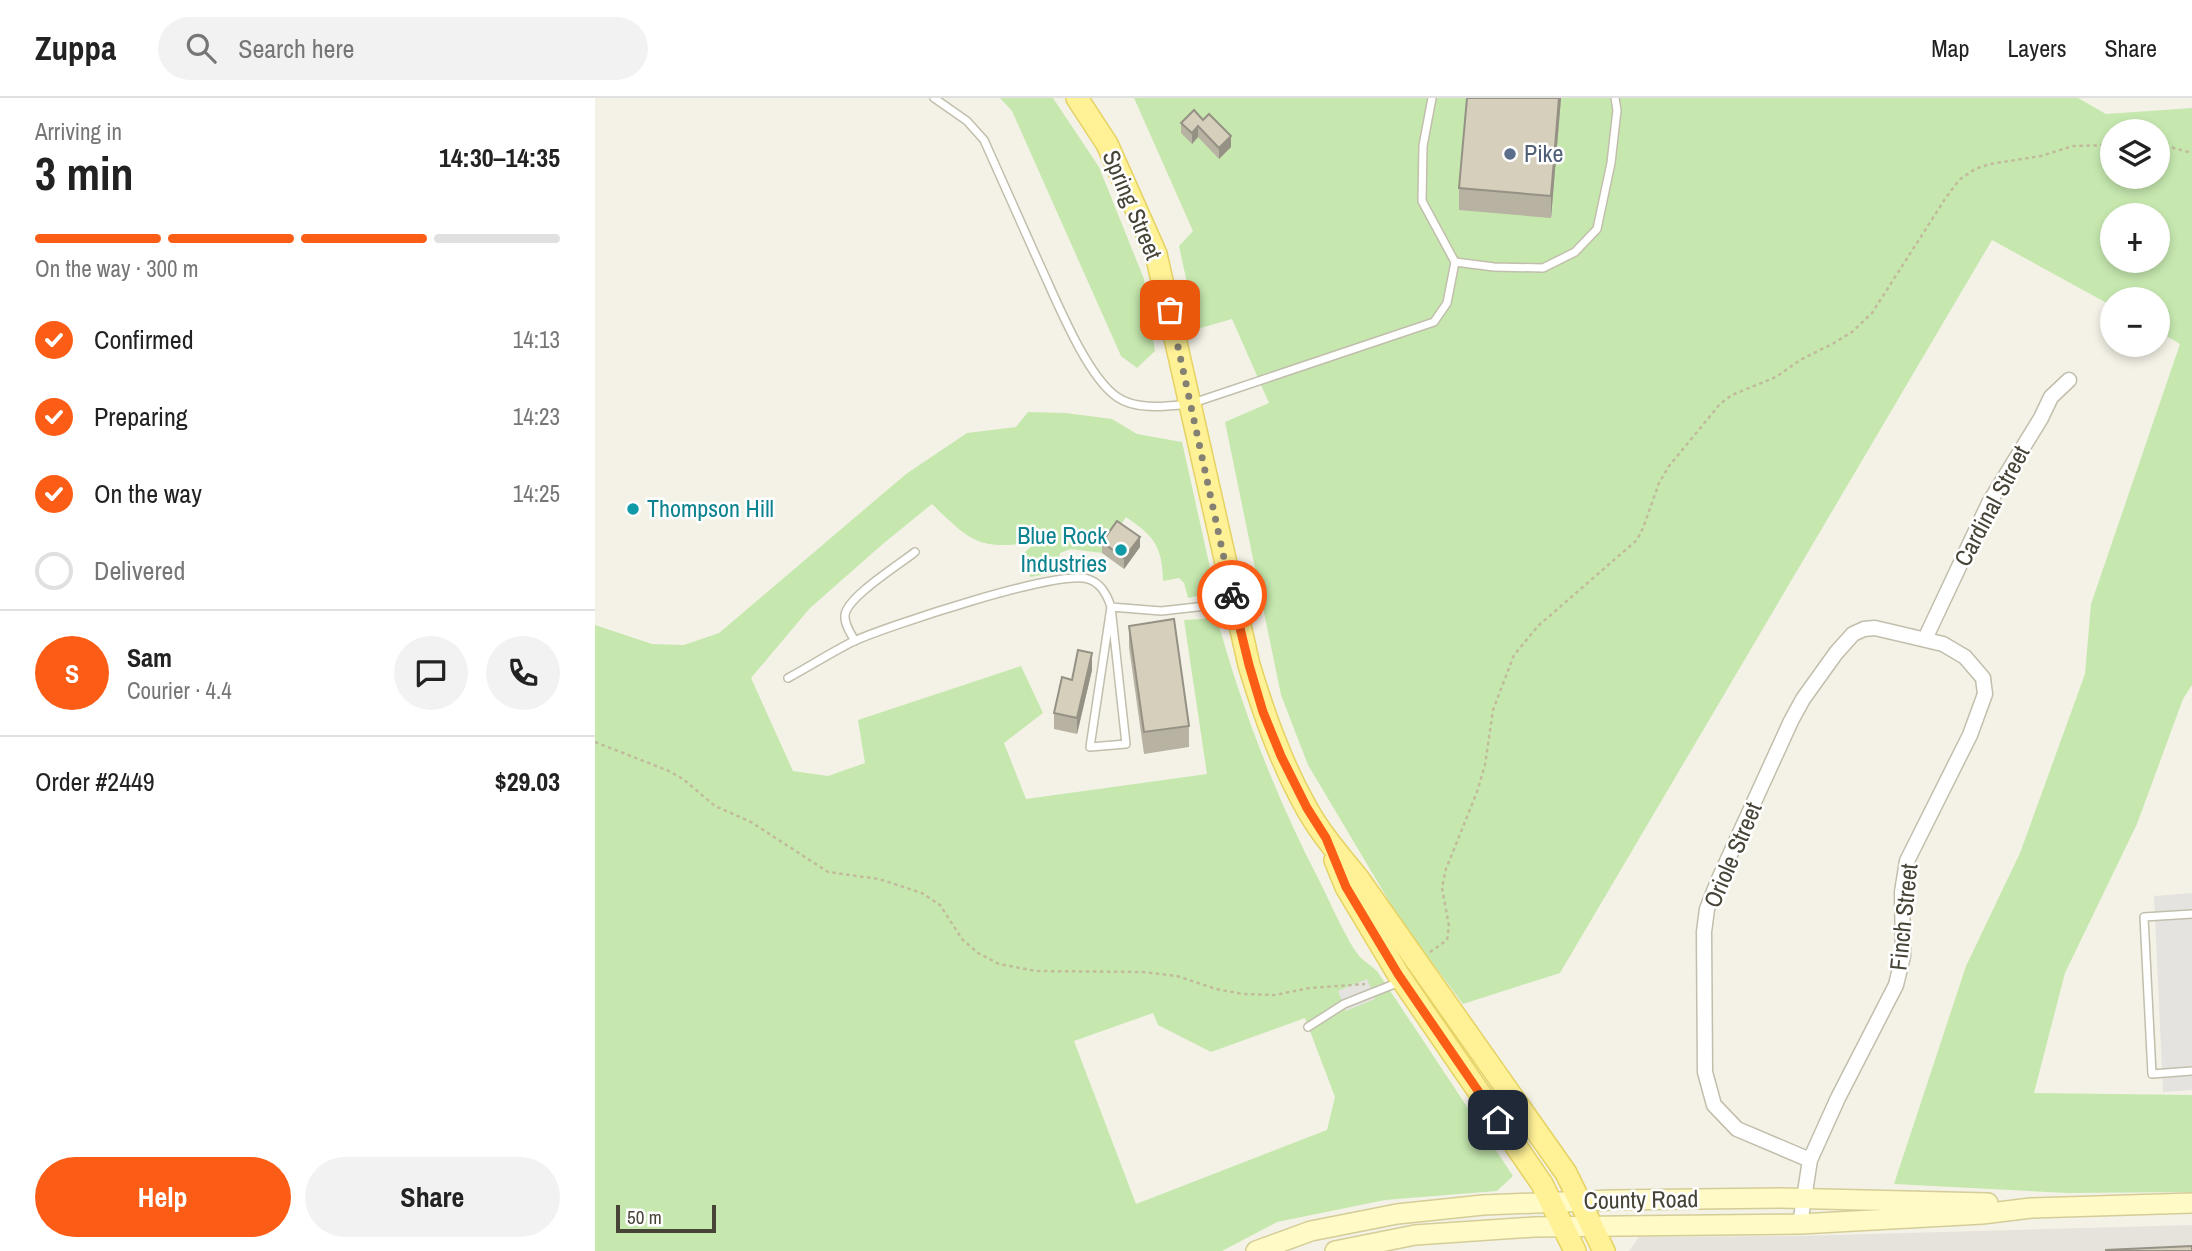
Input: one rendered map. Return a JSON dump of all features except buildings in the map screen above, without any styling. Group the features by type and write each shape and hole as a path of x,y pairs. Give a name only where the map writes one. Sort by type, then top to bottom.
{"main road":[{"name":"Spring Street","path":"1077,98 1112,154 1156,254 1234,603 1263,712 1281,756 1307,808 1326,838 1358,878 1566,1173 1604,1251"},
{"name":"Spring Street","path":"1326,838 1346,887 1401,977 1542,1184 1575,1251"},
{"name":"County Road","path":"1256,1251 1311,1231 1397,1214 1483,1205 1580,1201 1804,1199 1982,1203 2031,1208"},
{"name":"County Road","path":"1335,1251 1415,1235 1563,1226 1800,1224 1982,1214 2031,1208 2192,1203"}],"street":[{"name":"Cardinal Street","path":"1925,639 1989,503 2051,397 2069,380"},
{"name":"Oriole Street","path":"1810,1160 1737,1129 1714,1105 1705,1072 1704,932 1707,909 1791,721 1836,653 1853,634 1864,629 1875,628 1925,639"},
{"name":"Finch Street","path":"1800,1224 1810,1160 1838,1098 1896,985 1903,956 1902,892 1907,861 1970,735 1985,694 1983,678 1965,656 1943,644 1925,639"}],"lane":[{"path":"934,98 967,121 984,140 1069,330 1097,376 1117,397 1136,405 1167,407 1190,404 1434,322 1447,303 1455,262 1422,201 1423,146 1432,98"},
{"path":"1455,262 1494,267 1543,268 1575,252 1597,229 1611,163 1617,110 1615,98"},
{"path":"855,641 847,628 845,615 851,602 915,552"},
{"path":"788,678 855,641 987,597 1065,579 1087,578 1103,588 1111,607 1126,744 1090,747 1111,607"},
{"path":"1111,607 1161,611 1234,603"},
{"path":"2192,914 2144,917 2152,1074 2192,1071"},
{"path":"1308,1027 1344,1004 1401,977"}],"path":[{"path":"1416,961 1447,940 1449,926 1442,888 1446,869 1478,792 1493,710 1514,655 1538,626 1636,540 1659,483 1669,466 1720,404 1732,394 1776,377 1800,360 1833,343 1851,332 1872,313 1945,199 1959,180 1975,169 2042,156 2073,146 2100,145"},
{"path":"2170,147 2192,153"},
{"path":"595,742 669,771 683,779 715,806 751,822 828,872 879,879 922,893 940,905 962,939 978,953 999,964 1036,971 1143,972 1177,976 1216,989 1254,995 1374,983 1401,977"}],"shaded area":[{"path":"2192,893 2192,1090 2163,1092 2154,896"},
{"path":"1367,979 1375,999 1346,1011 1338,991"},
{"path":"2192,1225 2192,1251 1629,1251 1639,1237 1796,1236"}],"green space":[{"path":"1000,98 1053,98 1099,167 1144,279 1155,351 1137,368 1121,356 1012,111"},
{"path":"1134,98 2078,98 2106,114 2192,108 2192,685 2183,699 2137,824 2065,973 2034,1093 2192,1095 2192,1192 2067,1193 1894,1184 1966,966 2020,853 2085,674 2091,604 2180,344 2170,338 2170,287 2100,287 2100,299 1992,240 1560,973 1463,1004 1399,918 1308,765 1281,695 1225,422 1269,403 1232,319 1197,329 1179,246 1193,231"},
{"path":"1028,412 1066,413 1112,419 1137,434 1182,442 1213,581 1211,585 1203,593 1188,598 1184,583 1179,578 1163,581 1161,559 1155,543 1126,517 1102,553 1071,549 1060,553 1057,569 1048,574 1030,577 1023,554 1036,542 1002,545 978,541 958,528 932,504 810,608 751,678 793,771 828,776 865,763 858,720 1021,666 1043,713 1004,743 1026,799 1207,774 1184,620 1217,618 1237,686 1275,785 1344,932 1360,957 1377,971 1513,1176 1497,1191 1385,1200 1277,1222 1222,1251 595,1251 595,625 652,644 684,645 719,633 906,474 967,433 1016,427","holes":["1153,1013 1158,1025 1211,1052 1305,1018 1335,1097 1327,1130 1136,1204 1074,1041"]}],"way so far":[{"path":"1170,310 1232,595"}],"place":[{"name":"Pike","path":"1510,154"},
{"name":"Thompson Hill","path":"633,509"},
{"name":"Blue Rock Industries","path":"1121,550"}],"route":[{"path":"1232,595 1263,712 1281,756 1307,808 1326,838 1346,887 1398,974 1498,1120"}]}
